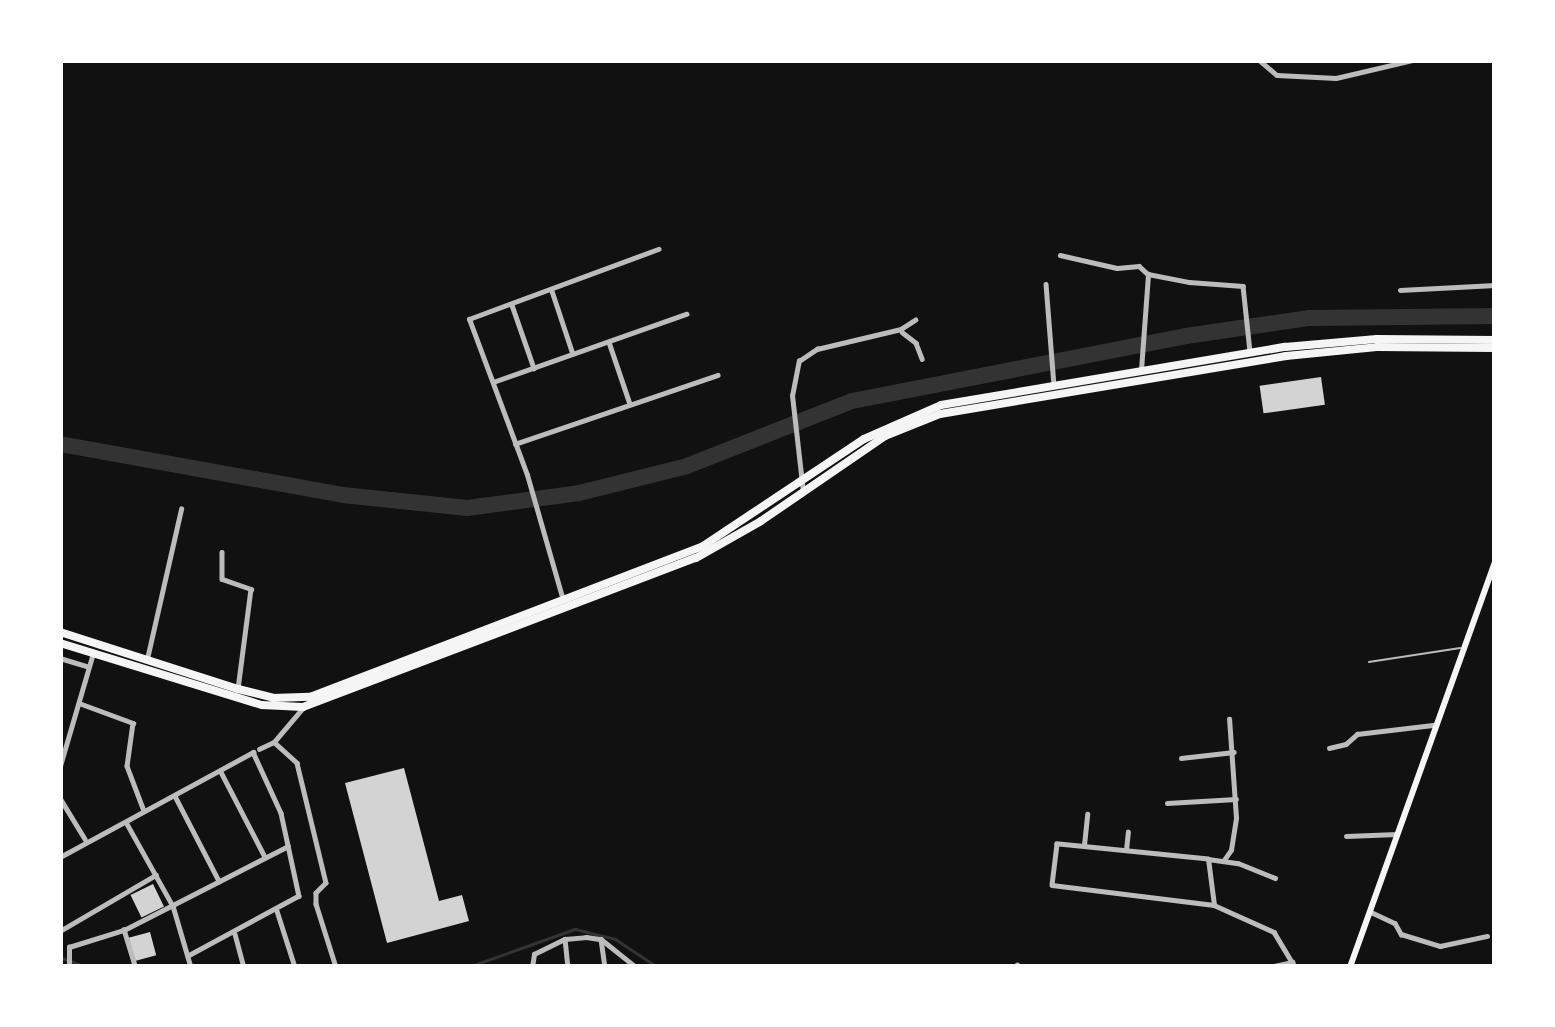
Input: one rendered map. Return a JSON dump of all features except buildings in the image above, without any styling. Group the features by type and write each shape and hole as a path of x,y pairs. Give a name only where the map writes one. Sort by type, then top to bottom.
{"highway":[{"path":"60,632 262,705 303,707 728,542 864,439 922,411 1250,352 1357,340 1495,344"},
{"path":"801,488 885,436 955,410 1286,356 1377,347 1495,344"},
{"path":"60,643 147,659 272,698 310,697 564,605"}],"main road":[{"path":"1350,967 1495,563"}],"street":[{"path":"1259,60 1270,72 1294,77 1355,76 1413,60"},
{"path":"564,605 527,475 469,319 658,250"},
{"path":"1060,255 1117,268 1139,266 1148,274 1243,286 1250,352"},
{"path":"1141,370 1148,274"},
{"path":"1046,284 1054,385"},
{"path":"1400,290 1495,285"},
{"path":"551,289 573,354"},
{"path":"512,303 534,368"},
{"path":"493,382 686,314"},
{"path":"801,488 794,375 806,355 901,329 914,320"},
{"path":"901,329 916,343 922,359"},
{"path":"609,341 630,404"},
{"path":"515,444 718,375"},
{"path":"147,659 181,509"},
{"path":"222,552 222,579 251,589 238,689"},
{"path":"60,766 95,648"},
{"path":"60,658 89,667"},
{"path":"79,703 133,724 127,766 144,812"},
{"path":"60,857 274,742 303,707"},
{"path":"1224,860 1232,850 1236,799 1228,718"},
{"path":"1329,748 1346,744 1357,734 1434,725"},
{"path":"274,742 297,763 326,883 316,893 316,904 336,967"},
{"path":"188,956 299,896 281,813 256,750"},
{"path":"1181,758 1234,752"},
{"path":"220,770 266,857"},
{"path":"175,796 219,881"},
{"path":"60,798 86,841"},
{"path":"1167,803 1236,799"},
{"path":"1084,845 1087,814"},
{"path":"127,822 173,906 191,967"},
{"path":"1126,850 1128,832"},
{"path":"1346,836 1397,834"},
{"path":"1269,967 1293,964 1274,932 1214,905 1052,885 1057,844 1224,860 1275,878"},
{"path":"69,967 69,947 124,930 288,846"},
{"path":"1208,859 1214,905"},
{"path":"60,931 156,875"},
{"path":"277,911 295,967"},
{"path":"1371,912 1395,922 1401,934 1440,946 1487,936"},
{"path":"124,930 135,967"},
{"path":"235,934 244,967"},
{"path":"565,939 568,967"},
{"path":"532,967 532,955 565,939 601,939 636,967"},
{"path":"601,939 605,967"}],"lane":[{"path":"1370,662 1463,648"}],"waterway":[{"path":"60,444 343,495 467,508 579,493 687,466 852,401 1186,336 1310,318 1495,316"},
{"path":"468,967 575,929 615,939 657,967"},
{"path":"60,957 86,967"}]}
